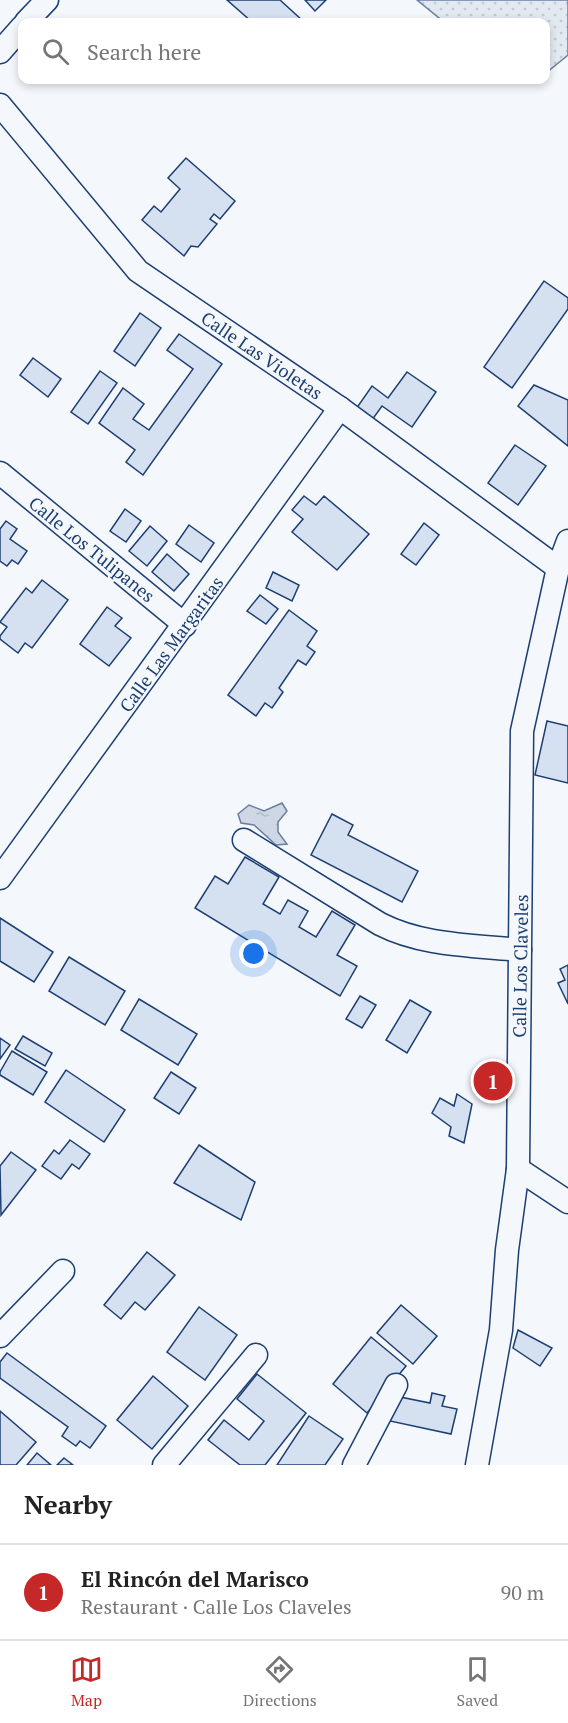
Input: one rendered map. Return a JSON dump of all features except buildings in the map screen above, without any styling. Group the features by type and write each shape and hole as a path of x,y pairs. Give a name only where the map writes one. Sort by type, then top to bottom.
{"street":[{"path":"30,18 47,0"},
{"path":"0,52 18,32"},
{"name":"Calle Las Violetas","path":"0,105 138,270 340,408 558,568"},
{"name":"Calle Las Margaritas","path":"0,878 340,408"},
{"name":"Calle Los Tulipanes","path":"0,473 185,624"},
{"name":"Calle Los Claveles","path":"477,1465 501,1330 507,1250 518,1169 522,731 558,568 568,541"},
{"path":"244,840 399,934 420,940 520,950"},
{"path":"518,1169 568,1202"},
{"path":"0,1336 63,1271"},
{"path":"164,1465 256,1355"},
{"path":"354,1465 396,1385"}],"shaded area":[{"path":"417,0 568,0 568,55 550,70 550,18 439,18"}],"water":[{"path":"282,803 287,811 278,822 278,832 287,844 276,845 254,825 241,823 238,814 249,805 264,811"}],"place":[{"name":"El Rincón del Marisco","path":"493,1081"}]}
